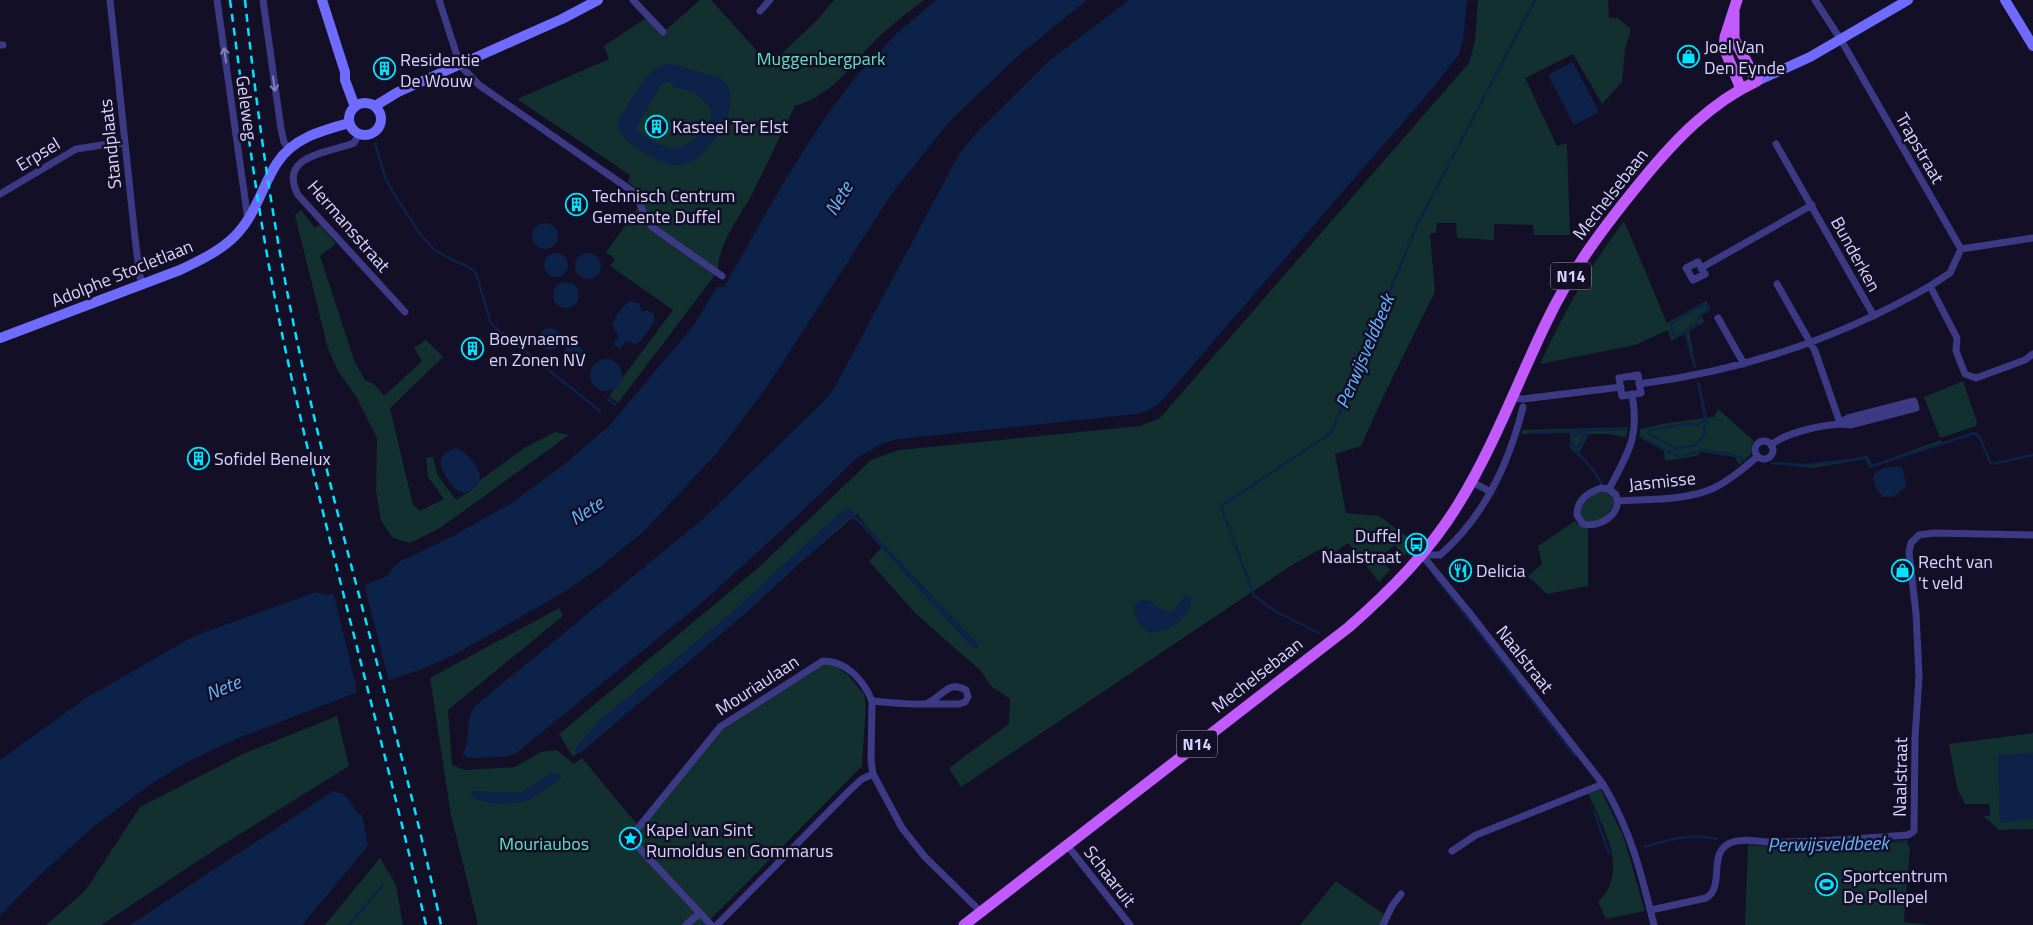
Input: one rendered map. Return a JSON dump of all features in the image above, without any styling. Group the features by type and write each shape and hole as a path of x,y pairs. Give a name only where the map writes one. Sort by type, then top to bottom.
{"main road":[{"path":"1737,0 1725,37 1724,48 1741,89"},
{"path":"1734,12 1734,39 1757,81"},
{"name":"Mechelsebaan","path":"964,925 1349,627 1382,597 1422,555 1442,530 1472,482 1546,322 1595,239 1672,143 1706,113 1741,89 1757,81"}],"street":[{"name":"Standplaats","path":"110,0 140,277 143,284"},
{"name":"Geleweg","path":"217,0 248,220"},
{"path":"263,0 284,142 289,149 314,134 349,122"},
{"path":"322,0 345,72 359,105 378,111 412,87 562,19 598,0"},
{"path":"439,0 460,65 480,85 635,193 652,227 722,276"},
{"path":"633,0 663,32"},
{"path":"760,10 770,0"},
{"name":"Trapstraat","path":"1814,0 1841,40 1960,249"},
{"path":"1757,81 1810,57 1908,0"},
{"path":"2005,0 2033,46"},
{"path":"359,105 350,115 349,122 353,130 359,134 373,133 378,128 378,111"},
{"name":"Hermansstraat","path":"359,134 354,143 314,155 298,165 292,179 293,186 298,195 405,312"},
{"name":"Erpsel","path":"0,194 76,149 125,144"},
{"name":"Bunderken","path":"1776,144 1874,316"},
{"name":"Adolphe Stocletlaan","path":"0,338 143,284 200,260 235,236 248,220 277,162 289,149"},
{"name":"Bunderken","path":"1701,268 1812,205"},
{"path":"1640,384 1696,375 1744,364 1837,334 1930,286 1950,273 1960,249 2033,238"},
{"path":"1777,284 1810,343 1840,423"},
{"path":"1930,286 1957,338 1956,351 1965,374 1976,378 2025,360 2033,354"},
{"path":"1718,318 1744,364"},
{"path":"1638,375 1640,384 1641,393 1622,396 1620,378 1638,375"},
{"path":"1512,398 1523,399 1621,387"},
{"name":"Jasmisse","path":"1609,489 1633,440 1636,423 1632,394"},
{"path":"1771,445 1783,437 1840,423 1848,418 1914,401 1916,408 1850,425 1840,423"},
{"path":"1422,555 1440,555 1450,547 1473,520 1491,492 1510,450 1523,407"},
{"path":"1764,442 1771,445 1774,450 1770,457 1765,459 1758,456 1756,449 1758,444 1764,442"},
{"name":"Jasmisse","path":"1618,501 1683,496 1704,492 1734,476 1758,456"},
{"path":"1472,482 1491,492"},
{"name":"Jasmisse","path":"1609,489 1615,493 1618,501 1615,511 1606,520 1590,525 1579,521 1577,509 1581,500 1596,490 1609,489"},
{"name":"Naalstraat","path":"1650,910 1706,898 1712,894 1715,889 1716,867 1720,853 1728,844 1739,841 1809,842 1908,835 1914,831 1915,738 1919,677 1909,546 1913,539 1919,535 1934,533 2033,536"},
{"name":"Naalstraat","path":"1422,555 1603,784 1618,808 1630,835 1641,868 1654,925"},
{"name":"Mouriaulaan","path":"700,912 630,838 720,727 823,661 835,661 854,674 867,689 872,701"},
{"path":"926,704 950,688 958,686 966,690 968,696 965,702 960,704 926,704 872,701 872,774 902,828 925,858 981,912"},
{"path":"717,925 862,779 871,761"},
{"path":"862,779 872,774"},
{"path":"1452,851 1476,835 1603,784"},
{"name":"Schaaruit","path":"1067,845 1130,925"},
{"path":"1383,925 1392,906 1401,894"},
{"path":"686,925 700,912 711,925"}],"green space":[{"name":"Muggenbergpark","path":"700,0 711,0 770,65 818,19 834,0 924,0 885,31 834,84 823,93 795,106 752,194 725,241 721,251 718,271 618,403 609,396 673,310 610,266 615,259 606,252 644,199 638,190 628,182 630,175 517,99 609,59 604,46 646,18 660,35"},
{"path":"1478,0 1608,0 1609,18 1618,18 1631,29 1625,50 1622,82 1602,104 1573,54 1525,78 1557,146 1567,143 1570,235 1534,235 1533,225 1494,224 1494,240 1457,238 1456,223 1437,223 1436,233 1430,234 1435,292 1361,446 1335,454 1346,513 1379,516 1416,543 1403,557 1395,545 1379,558 1390,570 1379,582 1348,543 1332,555 1326,546 1292,565 961,787 949,768 1009,724 1010,699 991,686 981,671 916,614 869,561 883,546 857,514 573,757 559,734 757,569 871,460 899,450 1140,426 1160,418 1469,63 1475,41"},
{"path":"301,210 315,228 320,224 336,244 320,256 354,360 365,380 375,385 384,396 422,361 414,348 426,340 443,357 390,408 413,505 420,511 444,499 428,477 426,458 433,457 437,474 456,500 476,487 480,480 526,447 555,432 569,435 440,528 410,543 393,538 381,521 376,490 377,438 357,398 338,371 328,349 295,215"},
{"path":"1624,221 1667,323 1706,301 1711,309 1701,315 1704,322 1689,331 1696,367 1694,368 1688,341 1684,334 1671,341 1668,330 1635,345 1540,364 1578,290"},
{"path":"1963,381 1977,422 1976,426 1940,438 1924,397"},
{"path":"1697,382 1699,382 1707,418 1714,417 1718,409 1754,441 1751,447 1751,454 1739,465 1735,457 1701,452 1696,456 1665,461 1664,451 1639,437 1640,429 1704,418"},
{"path":"1628,427 1626,438 1611,434 1589,434 1579,453 1594,469 1603,484 1601,484 1591,468 1570,448 1570,433 1521,434 1522,430"},
{"path":"1941,440 1942,443 1870,468 1866,459 1812,468 1770,463 1814,465 1867,456 1872,465"},
{"path":"1605,491 1610,493 1615,499 1611,509 1600,520 1584,520 1580,513 1586,501 1592,495"},
{"path":"1575,521 1588,529 1588,586 1547,594 1528,576 1542,564 1538,546"},
{"name":"Mouriaubos","path":"559,608 563,616 448,710 452,765 465,770 515,767 541,752 557,750 574,764 582,758 641,829 718,733 824,664 835,666 848,675 864,694 866,705 862,766 705,925 478,925 451,815 430,678"},
{"path":"337,716 349,766 216,849 101,925 46,925 85,891 140,807 245,753"},
{"path":"2033,733 2033,829 1999,830 1984,816 1990,816 1989,804 1965,804 1957,788 1949,744"},
{"path":"1597,789 1601,790 1624,838 1645,911 1606,919 1598,902 1608,890 1612,877 1613,863 1611,848 1606,834 1588,793"},
{"name":"Sportcentrum De Pollepel","path":"1906,842 1910,847 1904,922 1930,925 1745,925 1748,845 1797,849"},
{"path":"380,858 396,885 403,925 325,925"},
{"path":"1336,881 1385,915 1381,925 1300,925"}],"water":[{"name":"Nete","path":"936,0 1087,0 1020,54 949,122 891,195 770,382 717,453 646,529 603,565 564,592 454,655 422,669 236,739 187,762 151,784 92,828 39,876 0,916 0,760 86,698 194,636 316,592 327,595 365,585 387,576 394,566 401,561 451,537 510,504 566,463 608,427 694,325 717,287 724,287 785,180 822,122 858,74 899,31"},
{"path":"1129,0 1467,0 1463,41 1458,56 1431,90 1160,403 1147,411 1136,414 899,439 883,443 858,457 794,519 705,600 515,754 503,757 467,758 463,753 467,742 470,717 475,706 704,518 827,398 836,385 959,154 977,132 1050,60"},
{"path":"1573,62 1599,112 1574,125 1548,75"},
{"path":"663,65 672,65 691,69 722,79 729,89 728,115 721,129 702,153 691,161 680,165 663,163 652,157 626,140 619,130 618,120 638,89 656,69","holes":["665,82 670,82 673,87 691,92 701,98 712,114 706,126 696,137 688,144 674,148 660,144 637,131 636,128 660,86"]},
{"path":"545,223 554,227 558,236 554,245 545,249 536,245 532,236 536,227"},
{"path":"556,253 565,256 568,265 565,274 556,277 547,274 544,265 547,256"},
{"path":"588,253 597,257 601,266 597,275 588,279 579,275 575,266 579,257"},
{"path":"566,282 575,286 579,295 575,304 566,308 557,304 553,295 557,286"},
{"path":"631,301 640,304 641,312 647,310 653,313 655,321 640,342 636,344 626,341 620,349 613,344 619,336 614,329 613,323 619,312"},
{"path":"550,328 558,331 561,339 558,347 550,350 542,347 539,339 542,331"},
{"path":"574,345 582,348 585,356 582,364 574,367 566,364 563,356 566,348"},
{"path":"606,359 617,364 622,375 617,386 606,391 595,386 590,375 595,364"},
{"path":"456,448 464,452 472,461 480,476 478,485 465,493 452,486 444,473 441,463 446,453"},
{"path":"1900,466 1903,470 1906,487 1893,497 1883,497 1874,483 1875,473 1884,468"},
{"path":"849,508 979,645 978,648 973,648 970,645 860,524 854,519 849,518 746,613 579,754 575,752 577,746 601,719 730,614 843,510"},
{"path":"1184,596 1192,598 1190,605 1183,618 1171,627 1149,633 1138,622 1133,608 1140,601 1147,600 1168,612 1173,612"},
{"path":"2033,753 2033,819 2000,823 1998,755"},
{"path":"552,773 558,774 562,779 526,801 509,804 490,803 475,798 470,794 473,791 520,793"},
{"path":"333,791 343,794 355,807 354,809 360,815 362,814 368,846 302,925 130,925"}],"pier":[{"path":"364,583 389,682 358,694 333,591"}],"waterway":[{"name":"Perwijsveldbeek","path":"1319,633 1275,611 1254,596 1221,506 1331,433 1417,225 1535,0"},
{"path":"375,143 385,177 421,235 435,250 476,273 491,324 600,411"},
{"path":"1685,332 1692,326 1697,325 1700,315 1709,310 1707,305 1698,307 1671,324 1675,337 1685,332 1694,364"},
{"path":"1699,385 1706,419 1698,425 1686,424 1650,430 1648,433 1676,449 1696,445 1705,433 1706,419"},
{"path":"608,399 615,405"},
{"path":"1530,433 1625,429"},
{"path":"1772,463 1807,465 1866,458 1869,466 1872,466 1975,433 1980,438 1991,464 2033,455"},
{"path":"1578,453 1576,451 1575,449 1574,447 1573,446 1572,437 1576,434 1587,434 1582,438 1579,446 1576,447 1574,447 1573,447 1577,451 1592,469 1601,483"},
{"path":"1641,437 1677,456 1684,456 1702,450 1735,455 1745,460"},
{"name":"Perwijsveldbeek","path":"1433,574 1575,756"},
{"name":"Perwijsveldbeek","path":"1594,811 1609,853"},
{"name":"Perwijsveldbeek","path":"1645,847 1681,838 1708,837 1717,839"},
{"name":"Perwijsveldbeek","path":"1786,845 1807,846 1907,841"},
{"name":"Perwijsveldbeek","path":"1750,844 1758,844"},
{"path":"349,925 382,886"}],"railway":[{"path":"230,0 269,268 287,357 320,499 426,925"},
{"path":"245,0 271,200 299,349 342,531 411,793 441,925"}],"place":[{"name":"Joel Van Den Eynde","path":"1688,56"},
{"name":"Residentie De Wouw","path":"384,69"},
{"name":"Kasteel Ter Elst","path":"656,126"},
{"name":"Technisch Centrum Gemeente Duffel","path":"576,205"},
{"name":"Boeynaems en Zonen NV","path":"473,348"},
{"name":"Sofidel Benelux","path":"198,458"},
{"name":"Duffel Naalstraat","path":"1417,545"},
{"name":"Delicia","path":"1460,570"},
{"name":"Recht van 't veld","path":"1902,571"},
{"name":"Kapel van Sint Rumoldus en Gommarus","path":"630,839"},
{"name":"Sportcentrum De Pollepel","path":"1827,885"}]}
